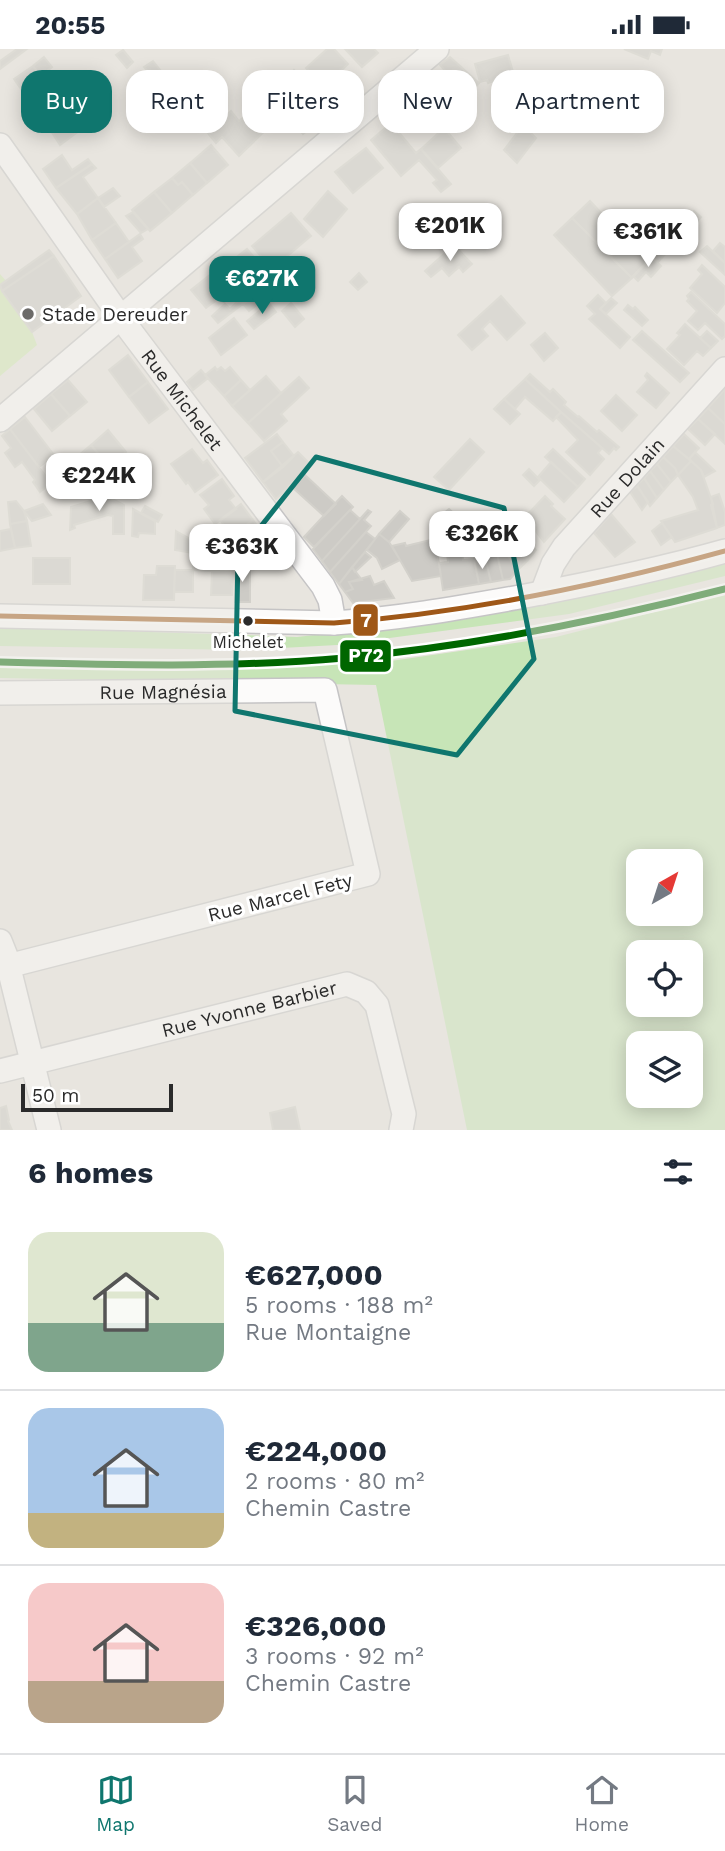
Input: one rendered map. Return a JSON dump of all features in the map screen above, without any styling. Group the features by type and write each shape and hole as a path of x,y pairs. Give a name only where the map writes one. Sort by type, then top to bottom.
{"street":[{"path":"0,420 437,49"},
{"name":"Rue Michelet","path":"0,145 121,317 323,586 330,600 334,623"},
{"name":"Rue Dolain","path":"542,593 553,564 564,547 725,369"},
{"path":"0,616 334,623 406,618 613,579 725,551"},
{"name":"Rue Magnésia","path":"0,693 325,690"},
{"name":"Rue Marcel Fety","path":"8,966 368,874 325,690"},
{"path":"0,941 49,1130"},
{"name":"Rue Yvonne Barbier","path":"0,1071 347,984 366,992 377,1005 404,1114 401,1130"}],"highlighted area":[{"path":"316,457 504,508 534,659 457,755 235,711 238,555"}],"green space":[{"name":"Stade Dereuder","path":"49,250 81,296 32,332 37,345 0,376 0,274 6,281"},
{"path":"725,563 725,576 569,614 337,645 244,650 0,646 0,627 297,637 428,622 554,600"},
{"path":"725,594 725,1130 467,1130 376,685 0,678 0,659 370,664 556,637"}],"building":[{"path":"17,49 27,49 0,69 0,61"},
{"path":"327,49 334,49 348,64 342,70 306,68"},
{"path":"345,49 374,49 378,53 362,67"},
{"path":"624,49 662,49 660,55 651,51 648,59"},
{"path":"123,50 133,62 127,68 116,55"},
{"path":"508,55 512,70 491,70 491,82 480,82 475,64"},
{"path":"44,57 52,67 48,70 36,70 33,66"},
{"path":"450,57 464,70 444,70 440,65"},
{"path":"153,61 160,70 147,70 144,67"},
{"path":"21,74 21,89 14,79"},
{"path":"231,111 239,121 242,118 242,133 263,133 239,156 222,137 216,143 208,133 228,133 228,114"},
{"path":"52,133 76,133 60,145"},
{"path":"379,133 399,133 416,153 421,149 451,184 441,192 433,183 437,180 419,160 401,176 371,140"},
{"path":"439,133 448,133 461,148 438,168 421,149"},
{"path":"517,133 531,133 536,138 517,163 504,150"},
{"path":"211,145 228,165 207,183 190,163"},
{"path":"366,148 383,168 353,193 335,172"},
{"path":"62,155 72,170 88,159 92,164 56,188 43,169"},
{"path":"190,163 207,183 193,195 182,182 178,185 172,178"},
{"path":"92,164 96,168 83,177 98,198 77,214 56,188"},
{"path":"172,178 178,185 182,182 193,195 172,213 154,192"},
{"path":"113,188 120,196 104,207 98,198"},
{"path":"328,191 347,209 323,237 304,219"},
{"path":"154,192 172,213 150,231 132,210"},
{"path":"98,198 116,223 92,240 77,214"},
{"path":"590,201 647,262 632,278 572,218"},
{"path":"694,211 701,217 689,230 682,224"},
{"path":"133,212 148,229 141,233 126,216"},
{"path":"291,213 311,236 272,269 252,246"},
{"path":"572,218 632,278 612,296 554,235"},
{"path":"116,223 129,242 105,259 92,240"},
{"path":"140,234 143,239 132,247 142,261 118,278 105,259"},
{"path":"665,242 671,248 658,262 652,257"},
{"path":"720,243 725,247 725,263 713,251"},
{"path":"454,245 472,264 463,272 459,267 449,276 442,268 431,277 425,271"},
{"path":"707,246 725,263 725,275 700,252"},
{"path":"247,249 265,270 235,294 213,268 220,262 224,267"},
{"path":"49,250 54,256 2,291 0,285"},
{"path":"54,256 81,296 32,332 2,291"},
{"path":"652,257 661,266 651,277 646,272 638,281 633,276"},
{"path":"702,265 725,287 725,303 717,313 690,288 702,274 698,270"},
{"path":"215,271 234,294 224,302 218,299 206,308 191,290"},
{"path":"359,273 367,282 358,290 350,282"},
{"path":"274,279 280,286 249,311 243,304"},
{"path":"691,292 725,324 725,336 722,339 705,323 698,330 688,321 697,311 687,301"},
{"path":"598,295 606,303 600,309 630,337 620,348 589,319 595,314 587,306"},
{"path":"501,296 525,323 507,340 490,321 482,329 488,336 472,350 458,335"},
{"path":"611,298 617,303 606,314 600,309"},
{"path":"239,300 243,304 218,323 212,316 225,304 230,309"},
{"path":"269,303 276,312 254,329 247,321"},
{"path":"291,303 304,319 295,327 282,311"},
{"path":"628,305 633,309 635,307 648,320 642,326 624,310"},
{"path":"234,318 247,335 221,355 209,338"},
{"path":"685,324 711,348 703,356 697,351 684,365 667,349 680,335 677,333"},
{"path":"642,331 689,373 680,382 633,340"},
{"path":"707,331 718,341 711,348 700,338"},
{"path":"545,333 558,348 544,361 531,345"},
{"path":"128,355 148,382 129,397 109,370"},
{"path":"215,367 217,370 221,367 225,371 230,367 241,380 224,396 205,375"},
{"path":"201,370 208,378 193,390 187,382"},
{"path":"647,373 669,393 656,408 637,392 648,380 645,376"},
{"path":"530,374 550,392 553,389 566,402 564,405 619,447 609,454 525,379"},
{"path":"266,376 281,393 248,423 232,406"},
{"path":"299,377 309,388 281,414 287,421 264,441 248,423"},
{"path":"525,379 561,412 553,421 525,397 515,409 504,399"},
{"path":"68,380 87,402 70,416 51,394"},
{"path":"241,380 250,390 232,406 224,396"},
{"path":"148,382 168,409 149,423 129,397"},
{"path":"725,389 725,424 708,408"},
{"path":"51,394 70,416 52,431 34,409"},
{"path":"616,395 637,415 622,431 601,411"},
{"path":"504,399 520,414 510,424 494,409"},
{"path":"708,408 725,424 725,444 698,419"},
{"path":"561,412 602,448 598,453 604,459 590,475 566,452 578,440 556,417"},
{"path":"25,417 54,455 39,467 10,429"},
{"path":"698,419 715,434 705,445 688,429"},
{"path":"10,429 51,483 40,492 22,462 15,467 5,453 11,448 2,436"},
{"path":"108,430 126,452 109,467 91,445"},
{"path":"277,434 283,442 271,451 283,467 263,482 245,458"},
{"path":"684,434 699,448 689,459 673,446"},
{"path":"470,439 484,452 449,490 434,477"},
{"path":"283,442 294,456 283,467 271,451"},
{"path":"91,445 109,467 92,481 73,460"},
{"path":"673,446 691,461 678,475 675,468 663,457"},
{"path":"192,449 203,463 207,460 218,475 195,492 171,464"},
{"path":"553,449 585,479 578,487 545,457"},
{"path":"298,452 311,465 276,499 263,482"},
{"path":"695,452 715,471 704,477 701,470 689,459"},
{"path":"663,457 675,468 678,475 671,482 657,464"},
{"path":"691,461 701,470 713,504 711,505 717,528 675,542 661,521 698,510 693,497 678,475"},
{"path":"551,462 578,487 564,502 538,477"},
{"path":"657,464 671,482 664,490 650,471"},
{"path":"529,469 540,480 534,486 523,475"},
{"path":"650,471 664,490 657,498 644,478"},
{"path":"305,475 336,504 324,516 293,488"},
{"path":"644,478 657,498 650,506 637,485"},
{"path":"222,479 234,496 229,500 236,509 215,524 204,509 209,505 200,495"},
{"path":"637,486 648,502 642,510 630,492"},
{"path":"719,494 725,512 725,525 717,528 711,497"},
{"path":"107,496 124,505 124,534 113,534 113,516 108,515 74,525 75,528 70,530 71,507"},
{"path":"342,496 353,507 314,547 304,537"},
{"path":"545,496 565,519 544,542 525,517"},
{"path":"16,501 24,511 27,521 10,524 8,502"},
{"path":"43,504 51,515 32,521 24,511"},
{"path":"241,504 253,520 232,536 220,520"},
{"path":"145,506 162,515 158,522 141,513"},
{"path":"133,509 155,521 155,534 139,533 138,537 132,536"},
{"path":"449,509 466,525 459,528 444,513"},
{"path":"350,510 360,519 322,561 313,549"},
{"path":"368,510 371,512 364,520 371,526 330,572 322,561"},
{"path":"400,511 409,519 389,542 379,534"},
{"path":"611,514 635,542 615,557 594,533"},
{"path":"487,518 489,522 492,520 508,546 503,549 518,570 510,579 503,580 497,554 483,520"},
{"path":"253,520 273,547 250,563 243,554 235,562 231,556 241,548 232,536"},
{"path":"27,521 31,546 15,548 10,524"},
{"path":"662,523 672,537 661,545 652,531"},
{"path":"518,526 536,550 528,560 510,531"},
{"path":"11,529 15,548 0,551 0,531"},
{"path":"176,531 194,541 193,553 175,550"},
{"path":"366,532 375,539 339,584 330,572"},
{"path":"204,533 217,546 212,550 193,541"},
{"path":"511,533 528,560 518,570 503,549 508,546 506,542 509,540 506,536"},
{"path":"379,534 389,542 400,560 382,569 377,558 367,550"},
{"path":"430,540 436,546 441,576 412,581 392,546 405,543 406,546"},
{"path":"194,541 212,550 212,571 193,570"},
{"path":"212,550 219,554 219,571 212,571"},
{"path":"365,552 371,557 355,572 352,567"},
{"path":"462,552 463,560 474,559 479,584 443,590 439,563 448,562 447,554"},
{"path":"497,554 503,580 491,582 485,558"},
{"path":"33,558 70,558 70,584 33,584"},
{"path":"485,558 491,582 479,584 474,559"},
{"path":"157,566 175,566 174,600 143,600 144,575 156,575"},
{"path":"235,566 250,567 250,602 235,602"},
{"path":"352,567 362,580 349,582 353,589 345,592 339,584"},
{"path":"175,570 193,570 193,592 174,592"},
{"path":"212,571 233,572 232,595 211,595"},
{"path":"370,576 374,585 384,581 394,598 353,603 345,592 353,589 349,582"},
{"path":"6,1106 12,1130 0,1130 0,1108"},
{"path":"295,1107 300,1130 273,1130 270,1113"}],"transit line":[{"name":"7","path":"0,616 334,623 482,605 580,587 725,551"},
{"name":"P72","path":"0,662 129,665 344,658 440,647 536,631 725,589"}],"place":[{"name":"Stade Dereuder","path":"28,314"},
{"name":"Michelet","path":"248,621"}]}
